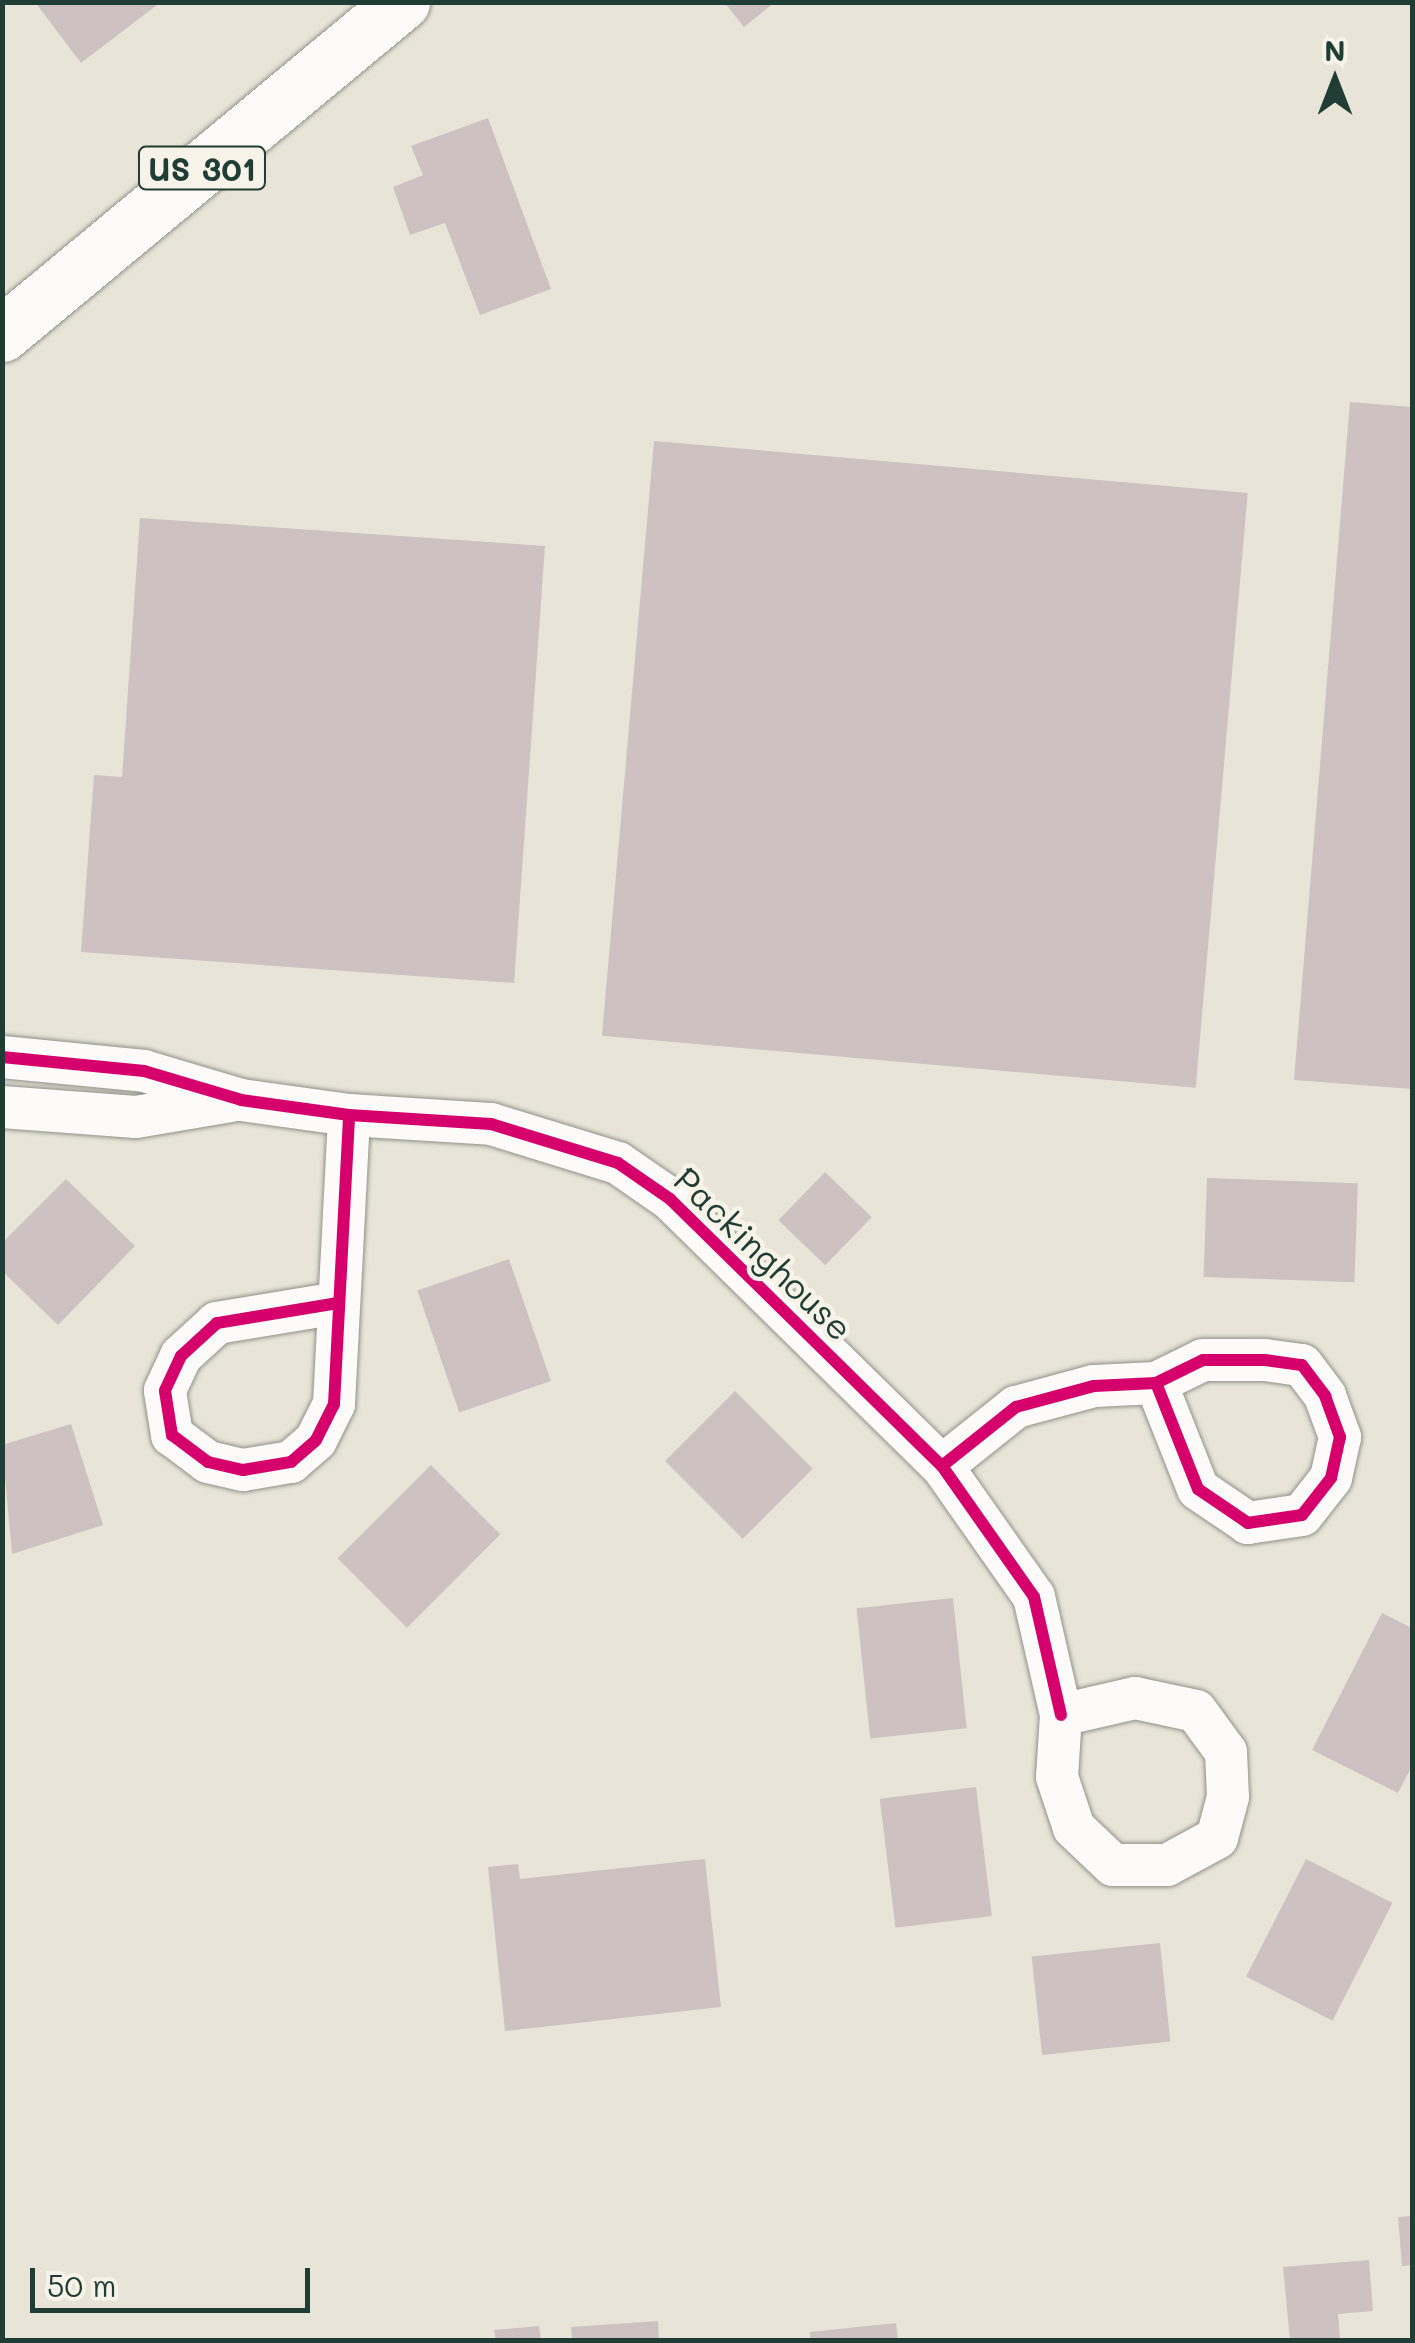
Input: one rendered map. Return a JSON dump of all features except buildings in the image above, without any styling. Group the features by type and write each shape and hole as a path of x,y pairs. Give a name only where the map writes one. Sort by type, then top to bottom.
{"main road":[{"name":"US 301","path":"2,334 402,2"}],"street":[{"name":"Packinghouse","path":"2,1057 144,1071 241,1100 349,1115 491,1124 618,1163 670,1200 942,1466 1034,1597 1060,1715"},
{"name":"Packinghouse","path":"2,1107 136,1117 241,1100"},
{"path":"338,1303 217,1323 182,1356 165,1392 172,1436 208,1462 243,1470 291,1462 316,1440 334,1404 349,1115"},
{"path":"942,1466 1016,1407 1094,1386 1156,1383 1203,1360 1302,1365 1340,1437 1331,1478 1302,1515 1248,1524 1198,1489 1156,1383"},
{"path":"1135,1698 1196,1711 1226,1752 1228,1796 1216,1838 1167,1865 1112,1865 1074,1828 1058,1777 1060,1715 1135,1698"}],"cycle path":[{"path":"2,1057 144,1071 241,1100 349,1115 491,1124 618,1163 670,1199 942,1466 1034,1597 1061,1715"},
{"path":"338,1303 217,1323 181,1356 165,1391 172,1435 208,1462 243,1470 291,1462 316,1440 334,1404 349,1115"},
{"path":"942,1466 1016,1407 1094,1386 1156,1383 1203,1360 1265,1360 1302,1365 1325,1396 1340,1437 1331,1478 1302,1515 1248,1523 1198,1489 1156,1383"}]}
